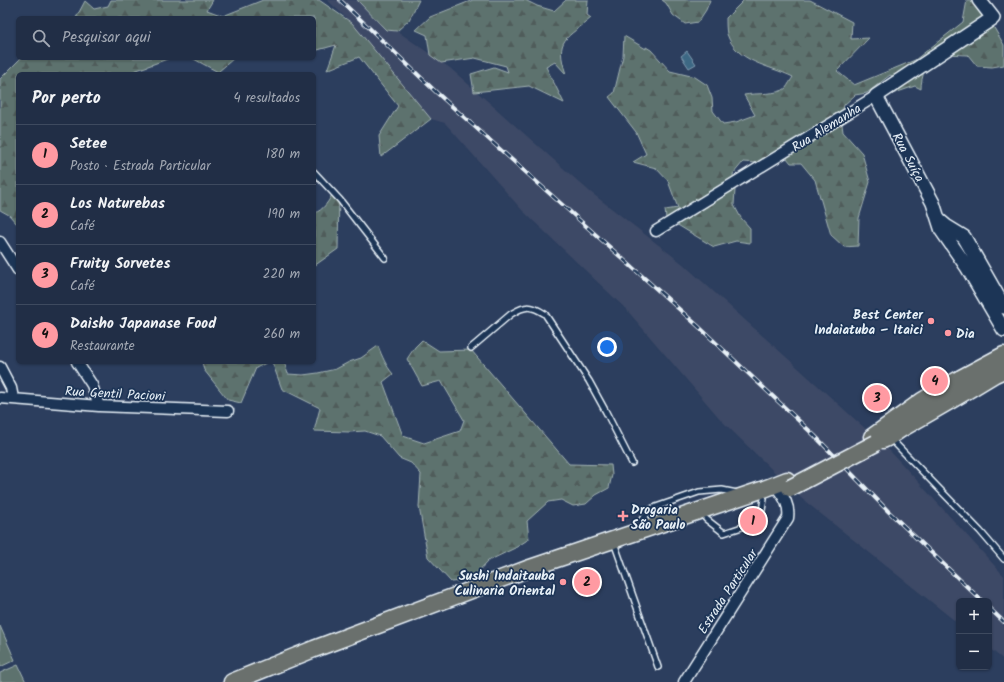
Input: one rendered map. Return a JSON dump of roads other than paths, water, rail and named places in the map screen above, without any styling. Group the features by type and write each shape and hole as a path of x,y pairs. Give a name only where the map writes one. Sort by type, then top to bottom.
{"main road":[{"path":"880,436 900,416 922,401 1004,355"},
{"path":"261,682 534,575 764,499 783,486 880,436 900,430 1004,370"},
{"path":"232,682 314,649 530,568 744,495 783,486"}],"street":[{"name":"Rua Alemanha","path":"656,231 876,96 993,18 979,0"},
{"name":"Rua Suíça","path":"876,96 933,203 938,219 946,226 964,237 964,251 1000,316 1004,330"},
{"path":"0,242 16,267"},
{"name":"Rua Suíça","path":"964,251 1004,307"},
{"path":"78,364 92,385 99,406"},
{"path":"0,367 11,388 13,398"},
{"name":"Rua Gentil Pacioni","path":"0,398 99,406 228,410"},
{"name":"Estrada Particular","path":"684,682 788,518 788,505 783,486"}],"lane":[{"path":"316,174 340,200 385,258"},
{"path":"471,348 511,314 518,310 531,307 536,308 545,314 592,388 632,463"},
{"path":"880,436 980,530 1004,559"},
{"path":"616,548 658,667"}],"water":[{"path":"687,51 696,64 689,68 681,56"}],"railway":[{"path":"340,0 437,93 698,326 815,436 888,511 979,598"},
{"path":"992,611 1004,622"}],"place":[{"name":"Best Center Indaiatuba – Itaici","path":"931,321"},
{"name":"Dia","path":"948,333"},
{"name":"Daisho Japanase Food","path":"935,381"},
{"name":"Fruity Sorvetes","path":"877,398"},
{"name":"Drogaria São Paulo","path":"623,516"},
{"name":"Setee","path":"753,521"},
{"name":"Sushi Indaitauba Culinaria Oriental","path":"563,582"},
{"name":"Los Naturebas","path":"587,582"}]}
